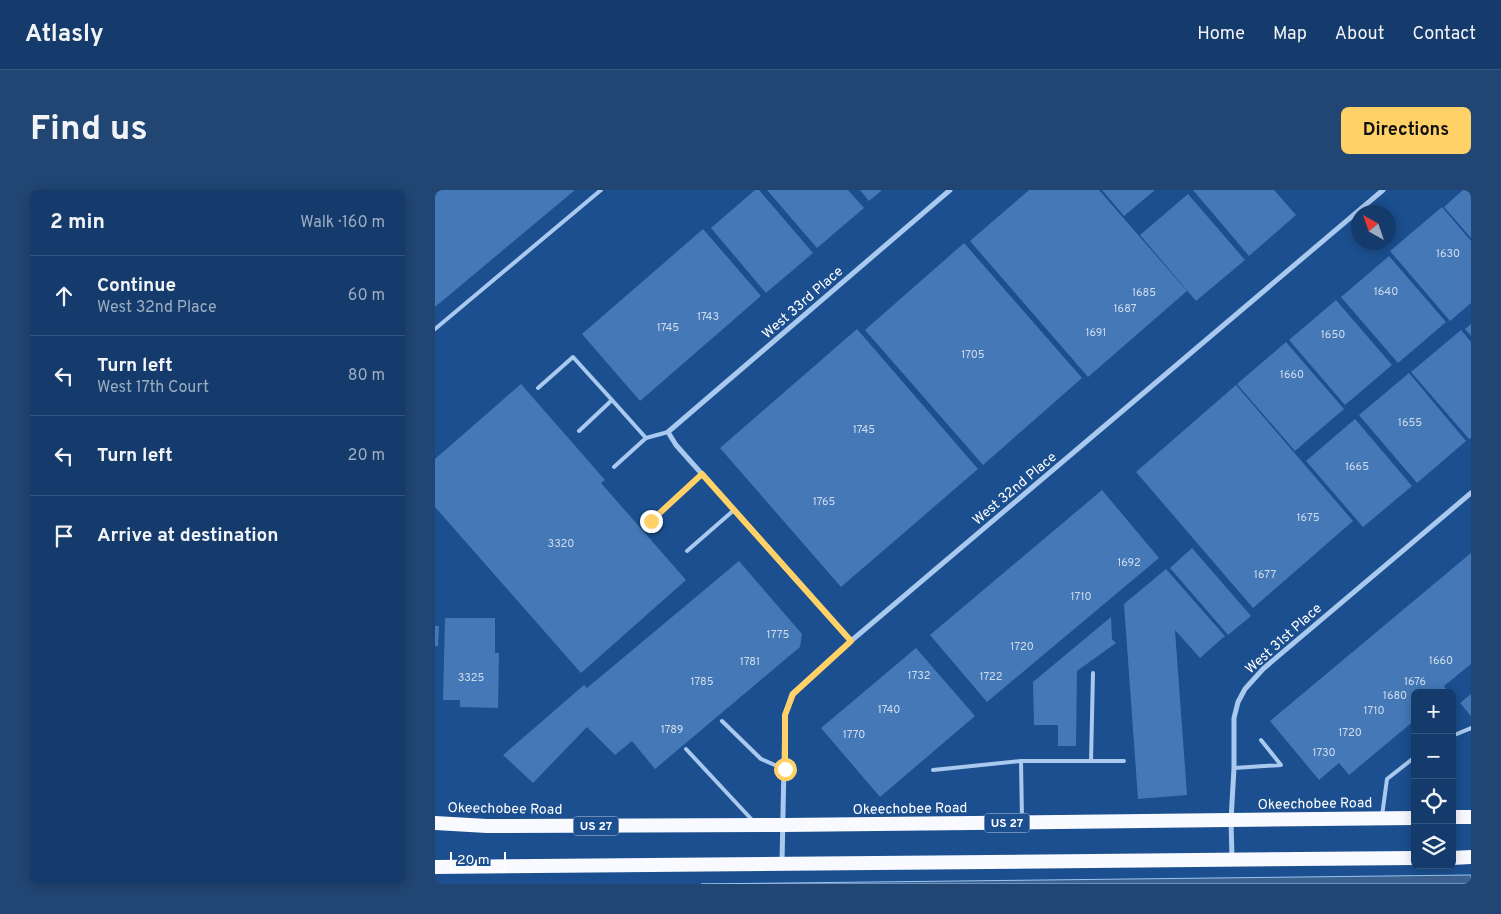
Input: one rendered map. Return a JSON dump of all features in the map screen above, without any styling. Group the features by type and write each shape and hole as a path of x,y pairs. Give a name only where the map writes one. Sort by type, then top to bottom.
{"highway":[{"path":"1456,817 1471,817"},
{"name":"Okeechobee Road","path":"435,823 487,826 784,825 1411,818"},
{"path":"1456,858 1471,857"},
{"path":"435,867 1411,858"}],"street":[{"name":"West 33rd Place","path":"668,432 950,190"},
{"name":"West 32nd Place","path":"782,864 785,715 793,694 851,641 1383,190"},
{"path":"668,432 676,445 851,641"},
{"name":"West 31st Place","path":"1232,860 1231,820 1234,718 1238,702 1245,689 1253,678 1289,646 1471,493"}],"lane":[{"path":"435,329 601,190"},
{"path":"539,388 573,357 646,438"},
{"path":"579,431 612,400"},
{"path":"614,468 646,438 668,432"},
{"path":"651,521 702,474"},
{"path":"687,551 735,510"},
{"path":"1091,761 1093,673"},
{"path":"722,721 761,759 785,769"},
{"path":"1456,734 1471,728"},
{"path":"1234,768 1281,765 1261,740"},
{"path":"686,749 758,825"},
{"path":"1381,818 1387,779 1411,760"},
{"path":"933,770 1021,761 1124,761"},
{"path":"1021,761 1022,822"}],"water":[{"path":"1471,875 1471,884 701,884"}],"building":[{"path":"435,190 575,190 435,307"},
{"path":"755,190 759,190 813,253 766,293 711,228"},
{"path":"767,190 848,190 864,208 817,248"},
{"path":"860,190 882,190 869,201"},
{"path":"1029,190 1099,190 1187,291 1088,377 970,241"},
{"path":"1102,190 1155,190 1124,216"},
{"path":"1193,190 1274,190 1296,215 1249,256"},
{"path":"1463,190 1471,190 1471,238 1444,207"},
{"path":"1188,194 1245,260 1196,301 1140,235"},
{"path":"1442,207 1471,241 1471,303 1450,321 1390,251 1396,250 1396,246"},
{"path":"703,229 761,296 640,401 582,334"},
{"path":"964,243 1082,378 983,465 865,330"},
{"path":"1389,256 1446,322 1398,363 1341,297"},
{"path":"1336,300 1392,365 1345,405 1289,340"},
{"path":"1471,324 1471,336 1465,329"},
{"path":"857,329 978,469 841,587 720,448"},
{"path":"1461,330 1471,342 1471,438 1469,439 1411,372"},
{"path":"1286,342 1344,409 1295,451 1237,384"},
{"path":"1409,373 1466,441 1417,483 1359,415"},
{"path":"521,384 605,480 601,483 686,580 581,673 435,507 435,459"},
{"path":"1236,385 1353,521 1253,608 1136,472"},
{"path":"1355,419 1412,486 1363,527 1306,461"},
{"path":"1102,490 1159,558 987,702 930,635"},
{"path":"1192,548 1251,616 1228,635 1170,568"},
{"path":"1471,553 1471,664 1444,686 1446,689 1411,689 1411,723 1349,775 1339,763 1319,780 1270,721"},
{"path":"739,561 802,634 800,647 655,769 632,741 615,755 587,727 533,783 503,755 584,685 587,688"},
{"path":"1166,569 1225,636 1200,658 1175,630 1187,795 1138,799 1124,604"},
{"path":"1111,617 1112,639 1116,643 1077,671 1076,746 1058,746 1058,725 1034,725 1033,682"},
{"path":"445,618 495,618 495,653 499,653 498,708 460,707 460,700 443,700"},
{"path":"435,626 439,626 438,646 435,646"},
{"path":"916,648 975,716 880,797 821,728"},
{"path":"1471,694 1471,716 1460,703"}],"route":[{"path":"651,521 702,474 851,641 793,694 785,715 785,769"}]}
